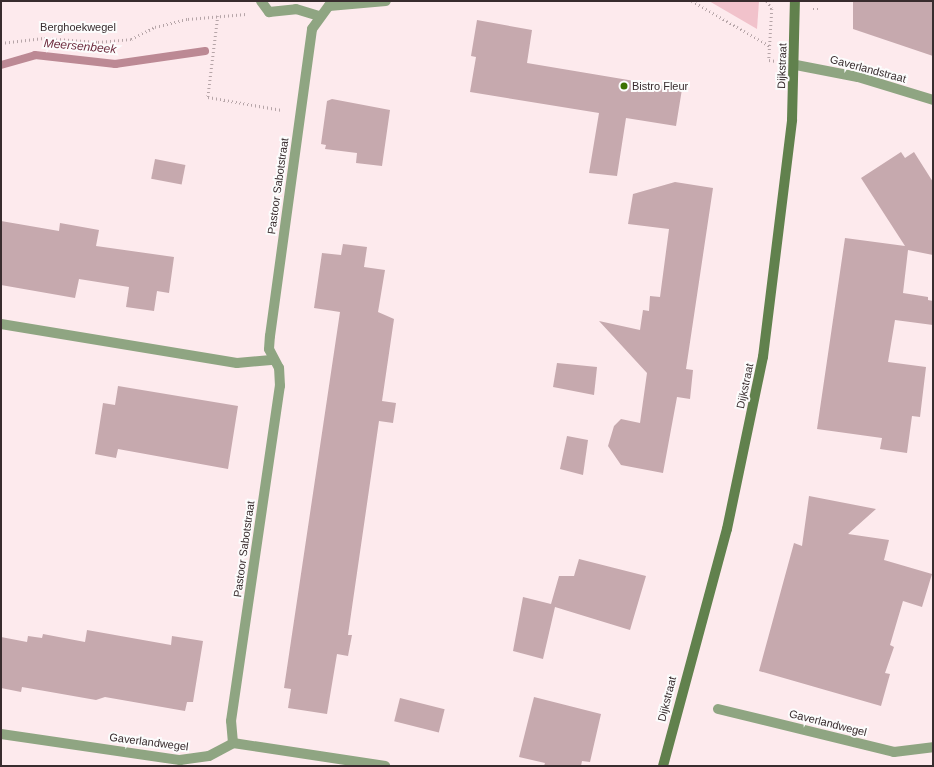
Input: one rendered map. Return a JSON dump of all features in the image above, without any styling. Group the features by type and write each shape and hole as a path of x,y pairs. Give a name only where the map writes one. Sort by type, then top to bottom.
{"main road":[{"name":"Dijkstraat","path":"663,766 727,529 763,357 796,65 795,1"}],"street":[{"path":"262,1 269,12 296,9 319,16 329,6 343,3 386,1"},
{"name":"Pastoor Sabotstraat","path":"233,744 231,721 280,386 279,368 269,349 270,336 312,30 319,16"},
{"name":"Gaverlandstraat","path":"796,65 858,78 933,100"},
{"path":"1,324 237,363 274,360"},
{"name":"Gaverlandwegel","path":"718,709 894,752 933,747"},
{"name":"Gaverlandwegel","path":"1,734 180,760 203,758 233,744"},
{"path":"233,744 385,766"}],"path":[{"path":"692,1 770,46"},
{"path":"767,1 772,9 769,60"},
{"name":"Berghoekwegel","path":"1,43 44,38 98,42 131,39 155,27 218,16 269,12"},
{"path":"218,16 208,97 300,113"}],"shaded area":[{"path":"709,1 759,1 757,29"}],"building":[{"path":"853,1 933,1 933,56 853,29"},
{"path":"477,20 532,30 527,63 682,89 676,126 626,118 617,176 589,173 599,113 470,92 476,57 471,56"},
{"path":"332,99 390,110 382,166 356,163 357,153 325,149 326,145 321,144 327,101"},
{"path":"901,152 905,158 914,152 933,182 933,255 908,250 903,293 928,297 928,300 933,301 933,325 895,320 888,362 926,367 920,417 912,416 907,453 880,449 882,438 817,429 845,238 905,246 861,178"},
{"path":"155,159 185,165 182,185 151,179"},
{"path":"675,182 713,188 686,369 693,370 690,399 677,397 663,473 621,465 608,446 614,426 621,419 640,423 647,373 599,321 640,330 643,310 649,311 650,296 660,297 669,229 628,224 633,194"},
{"path":"1,221 59,231 60,223 99,230 96,246 174,257 169,293 157,291 154,311 126,307 129,287 79,279 75,298 1,285"},
{"path":"343,244 367,247 364,267 385,270 378,312 394,319 382,401 396,403 393,423 379,421 348,635 352,635 348,656 337,654 327,714 288,708 291,689 284,688 340,312 314,308 322,253 341,255"},
{"path":"557,363 597,367 594,395 553,387"},
{"path":"118,386 238,406 228,469 118,449 116,458 95,454 103,403 115,405"},
{"path":"567,436 588,440 583,475 560,469"},
{"path":"809,496 876,509 848,534 889,540 884,560 932,574 922,607 903,601 890,645 894,647 885,673 890,674 881,706 759,671 794,543 802,546"},
{"path":"579,559 646,576 630,630 555,607 543,659 513,651 523,597 551,604 559,576 574,576"},
{"path":"87,630 171,645 172,636 203,641 193,702 187,702 185,711 105,697 96,700 22,687 21,692 1,688 1,637 27,642 28,636 42,638 43,634 85,642"},
{"path":"534,697 601,714 590,762 582,761 581,766 544,766 545,763 519,757"},
{"path":"400,698 445,709 439,732 394,721"}],"waterway":[{"name":"Meersenbeek","path":"1,65 35,55 115,64 205,51"}],"place":[{"name":"Bistro Fleur","path":"624,86"}]}
